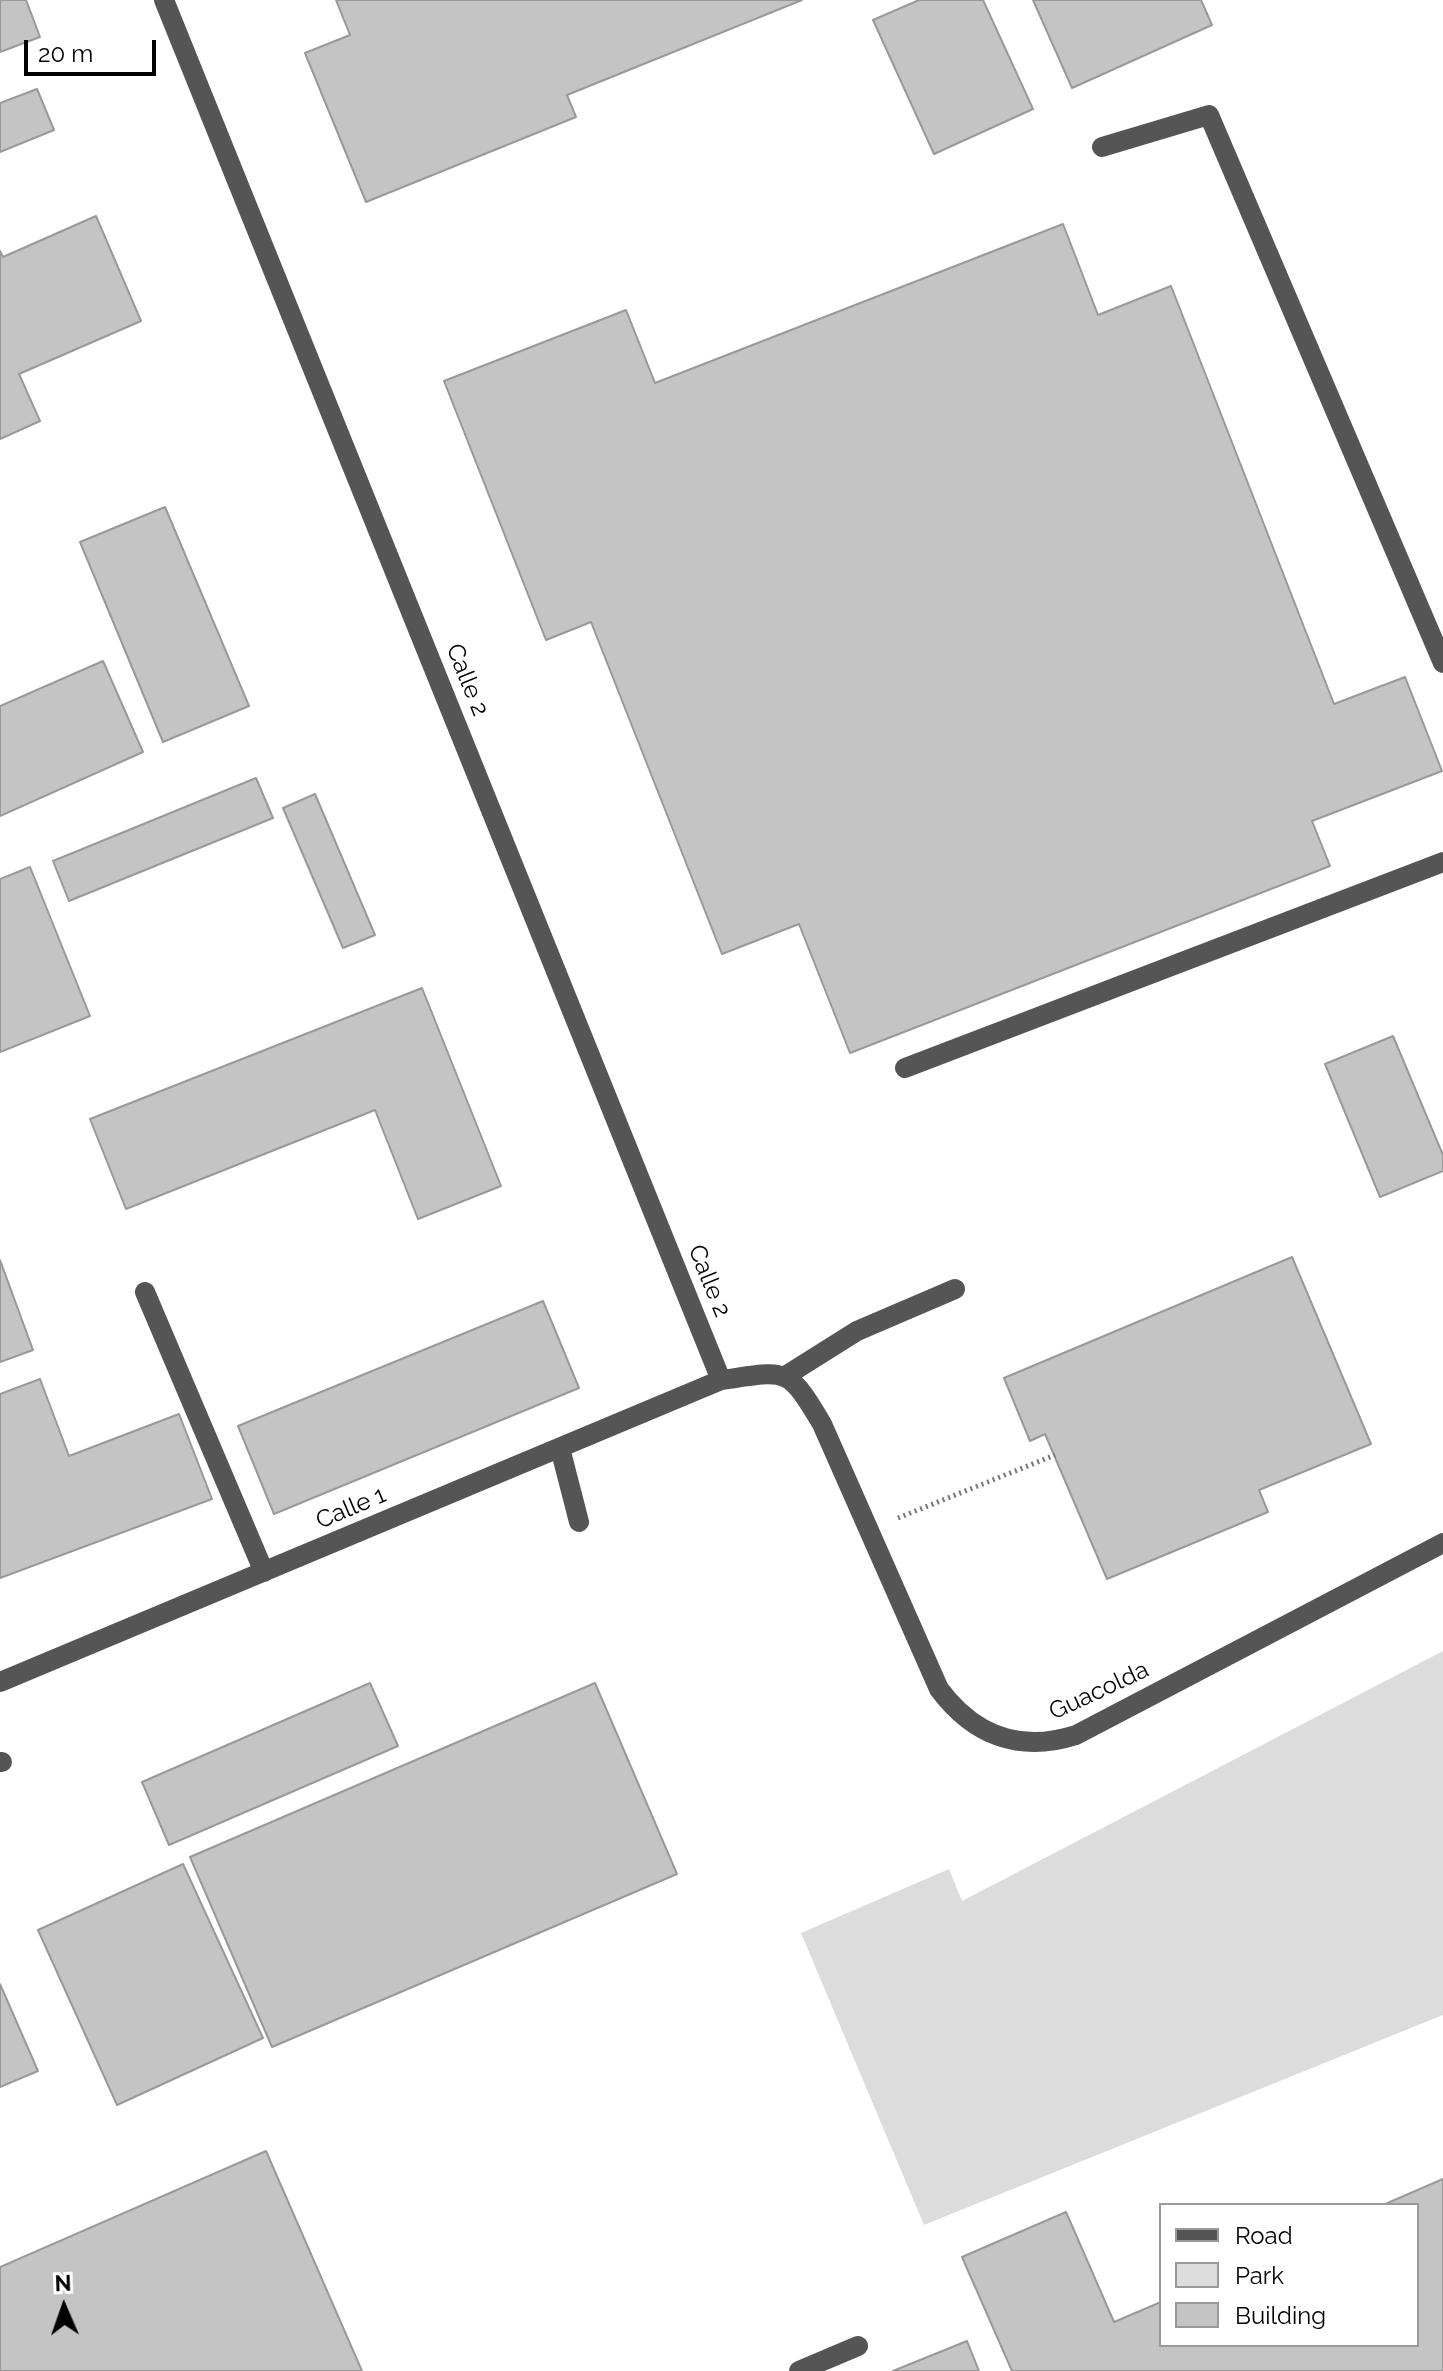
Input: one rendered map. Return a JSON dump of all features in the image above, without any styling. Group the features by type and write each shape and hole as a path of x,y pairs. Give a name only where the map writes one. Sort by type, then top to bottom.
{"street":[{"name":"Calle 2","path":"164,0 721,1380"},
{"path":"1102,147 1209,115 1443,663"},
{"path":"905,1068 1443,862"},
{"path":"721,1380 775,1373 787,1375 857,1331 955,1289"},
{"path":"145,1292 264,1572"},
{"name":"Guacolda","path":"787,1375 801,1388 822,1424 871,1529 939,1689 954,1709 994,1736 1035,1744 1076,1735 1443,1543"},
{"name":"Calle 1","path":"0,1682 721,1380"},
{"path":"560,1448 579,1522"},
{"path":"799,2371 858,2346"}],"path":[{"path":"871,1529 1055,1455"}],"green space":[{"path":"1443,1651 1443,2015 924,2225 801,1933 949,1869 962,1901"}],"building":[{"path":"0,0 26,0 40,37 0,52"},
{"path":"336,0 802,0 567,95 576,117 366,202 305,53 350,35"},
{"path":"919,0 983,0 1033,109 934,154 873,20"},
{"path":"1033,0 1201,0 1212,25 1072,88"},
{"path":"37,89 54,130 0,152 0,103"},
{"path":"96,216 141,321 19,374 40,421 0,439 0,251 3,257"},
{"path":"1063,224 1098,315 1171,286 1334,704 1405,677 1442,771 1312,821 1330,866 850,1053 799,924 722,954 591,622 546,640 444,381 626,310 655,383"},
{"path":"165,507 249,706 163,742 80,542"},
{"path":"103,661 143,752 0,816 0,706"},
{"path":"256,778 273,818 69,901 53,861"},
{"path":"315,794 375,935 343,948 283,808"},
{"path":"30,867 90,1016 0,1052 0,879"},
{"path":"422,988 501,1186 418,1219 375,1110 126,1209 90,1119"},
{"path":"1393,1036 1443,1155 1443,1171 1380,1197 1325,1064"},
{"path":"1292,1257 1371,1444 1259,1490 1268,1512 1107,1579 1045,1434 1030,1441 1004,1378"},
{"path":"0,1260 33,1350 0,1362"},
{"path":"543,1301 579,1388 274,1514 238,1426"},
{"path":"40,1379 69,1456 179,1414 212,1499 0,1578 0,1394"},
{"path":"370,1683 398,1746 169,1845 142,1782"},
{"path":"595,1683 677,1874 272,2047 190,1857"},
{"path":"183,1864 263,2038 117,2105 38,1930"},
{"path":"0,1984 38,2071 0,2087"},
{"path":"266,2151 362,2371 0,2371 0,2267"},
{"path":"1443,2179 1443,2371 1012,2371 962,2257 1066,2212 1114,2322 1159,2303 1159,2347 1419,2347 1419,2203 1388,2203"},
{"path":"967,2341 979,2371 893,2371"}]}
